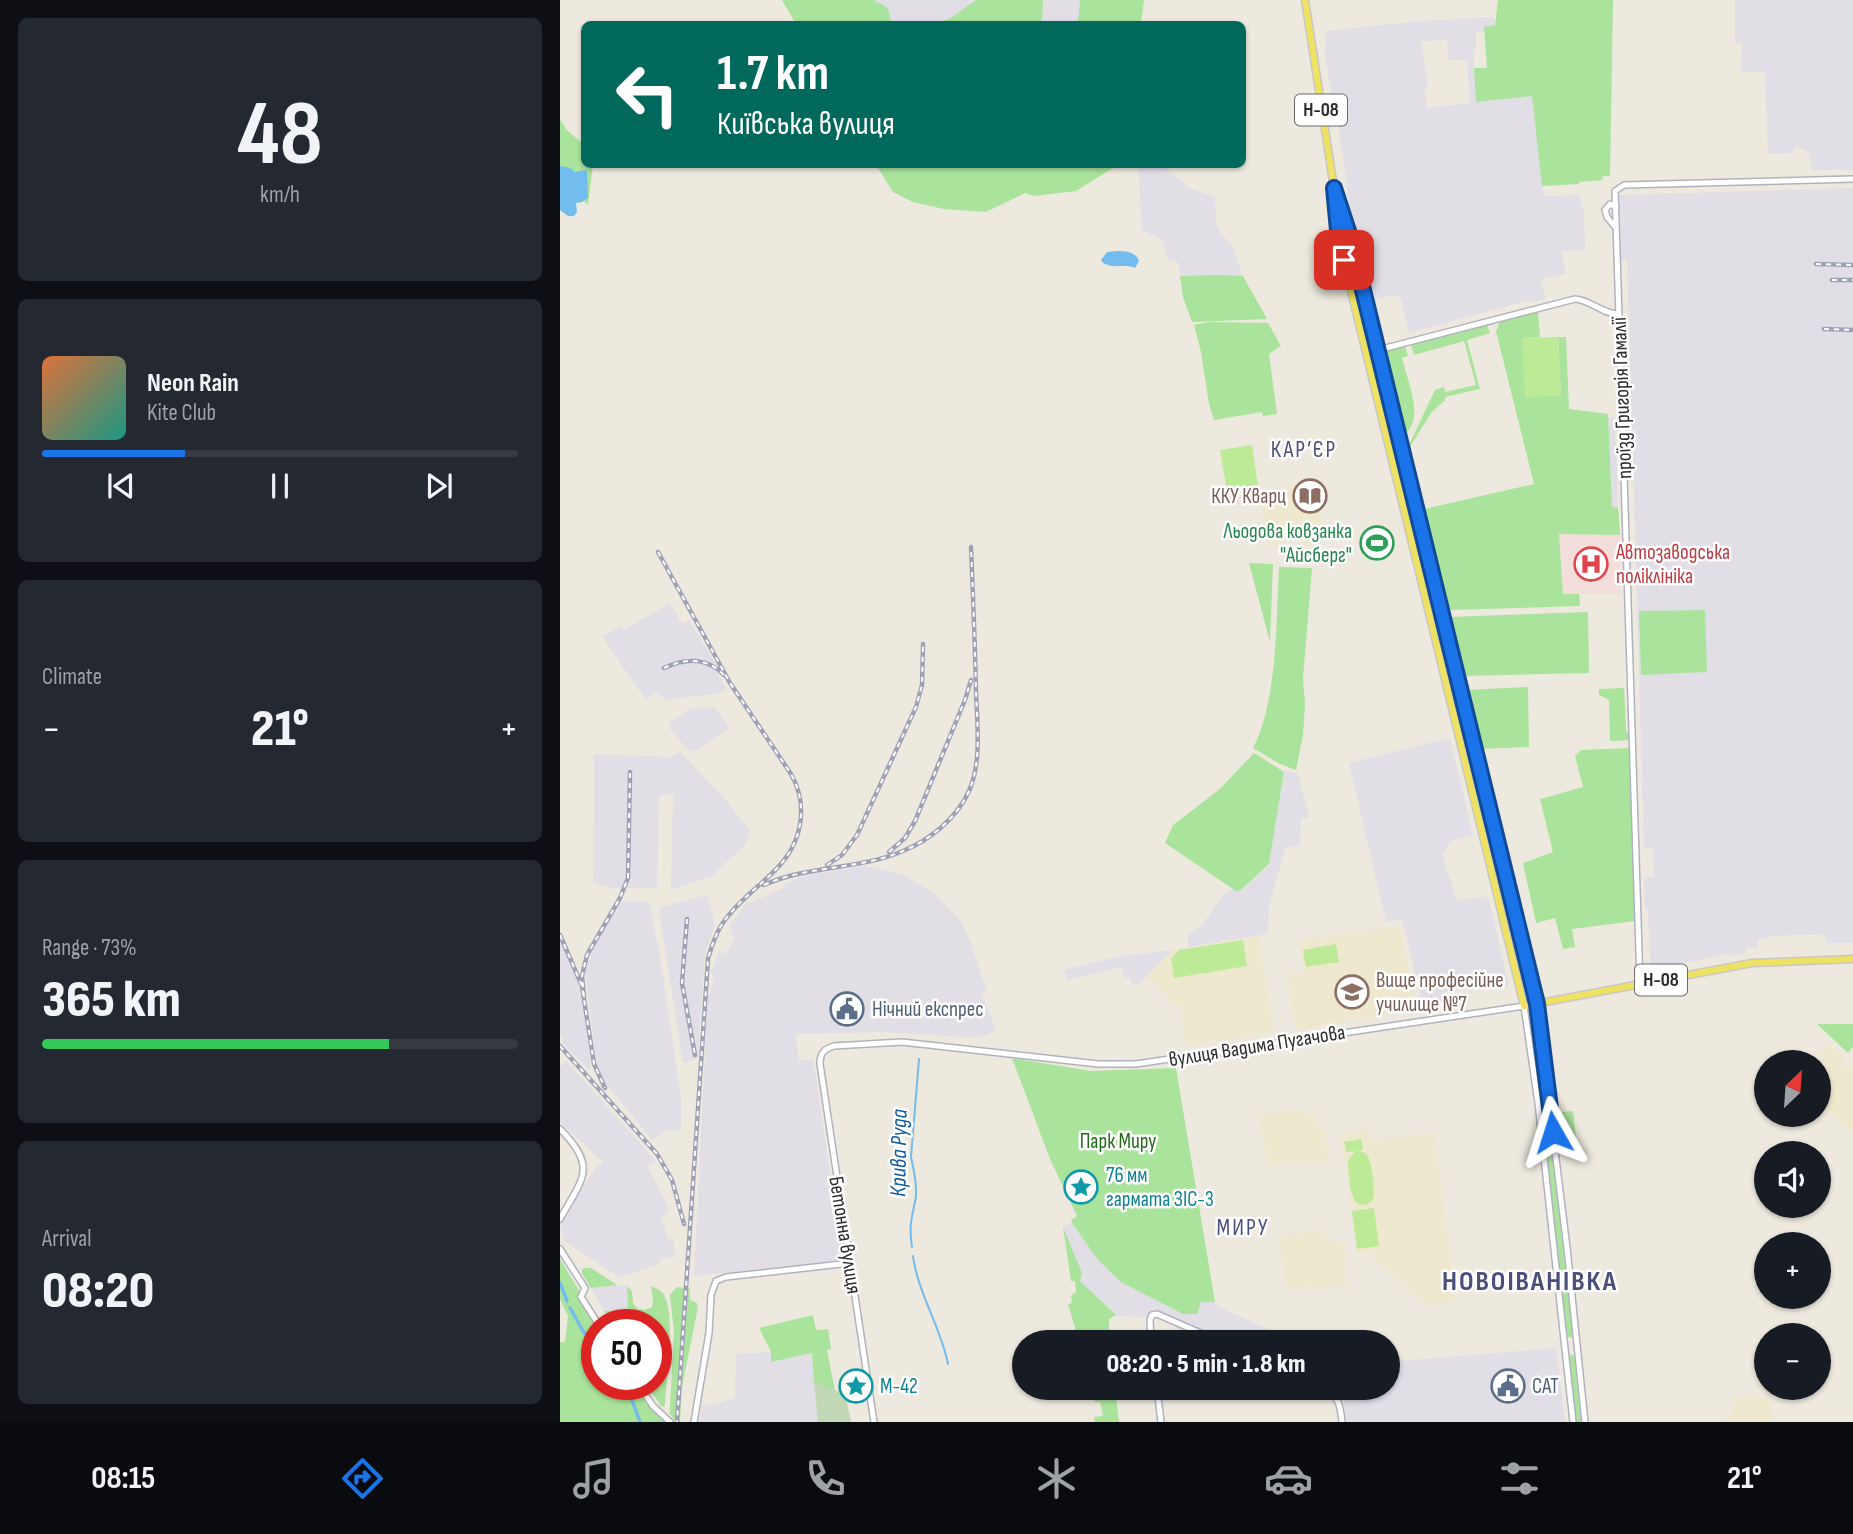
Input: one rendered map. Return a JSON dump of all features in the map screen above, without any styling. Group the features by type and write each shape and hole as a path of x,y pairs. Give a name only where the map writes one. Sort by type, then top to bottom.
{"main road":[{"name":"Н-08","path":"1305,0 1334,188 1339,241 1524,1006"},
{"name":"Н-08","path":"1334,188 1350,237 1537,1004"},
{"path":"1366,353 1378,350"},
{"path":"1393,460 1404,457"},
{"path":"1430,617 1443,614"},
{"path":"1447,686 1458,683"},
{"path":"1461,744 1473,741"},
{"path":"1483,834 1495,831"},
{"name":"вулиця Вадима Пугачова","path":"1524,1006 1752,963 1853,959"}],"street":[{"name":"проїзд Григорія Гамалії","path":"1640,984 1618,314 1617,188 1853,178"},
{"path":"1615,199 1608,205 1605,214 1616,228"},
{"path":"1608,205 1616,207"},
{"path":"1378,350 1575,299 1618,314"},
{"path":"1537,1004 1585,1422"},
{"path":"1524,1006 1573,1422"},
{"name":"вулиця Вадима Пугачова","path":"825,1049 834,1046 902,1042 1098,1064 1136,1065 1524,1006"},
{"name":"Бетонна вулиця","path":"825,1049 820,1056 820,1064 874,1422"},
{"path":"560,1129 579,1149 583,1160 581,1182 560,1219"},
{"path":"560,1249 585,1288 581,1297 589,1309"},
{"path":"695,1422 714,1283 722,1277 849,1263"},
{"path":"1151,1330 1152,1315 1160,1315 1194,1330"},
{"path":"1565,1343 1577,1342"},
{"path":"1566,1354 1578,1352"},
{"path":"649,1400 670,1422"},
{"path":"1158,1400 1161,1422"},
{"path":"1337,1400 1342,1422"}],"shaded area":[{"path":"874,0 976,0 942,21 891,21 888,8"},
{"path":"1043,0 1080,0 1079,21 1042,21"},
{"path":"1735,0 1853,0 1853,170 1812,170 1809,153 1796,146 1791,153 1768,154 1765,72 1741,72 1742,44 1735,43"},
{"path":"1494,17 1495,26 1485,27 1485,32 1476,32 1476,49 1473,50 1476,102 1532,96 1544,196 1580,195 1584,210 1585,250 1561,251 1566,274 1541,279 1546,299 1533,302 1530,300 1409,333 1401,299 1395,295 1375,299 1350,207 1324,48 1325,31 1420,21","holes":["1447,39 1449,60 1467,60 1470,103 1427,108 1425,88 1428,87 1421,42"]},
{"path":"1166,168 1190,188 1215,197 1216,223 1220,233 1232,245 1243,276 1180,276 1178,262 1167,259 1163,240 1142,230 1138,169"},
{"path":"1853,188 1853,943 1826,943 1825,934 1770,936 1758,940 1758,947 1746,947 1746,953 1731,956 1728,954 1650,970 1644,878 1654,877 1653,848 1644,847 1627,260 1621,259 1619,195"},
{"path":"1608,417 1615,417 1618,508 1612,508"},
{"path":"1314,479 1324,538 1303,546 1299,525 1282,528 1285,544 1268,546 1260,493"},
{"name":"Автозаводська поліклініка","path":"1559,534 1620,535 1620,594 1563,594"},
{"path":"670,603 682,624 689,620 718,668 716,671 726,689 720,693 665,700 658,692 645,699 602,636 621,627 623,630"},
{"path":"714,707 730,728 694,752 688,750 670,729 670,722 692,708"},
{"path":"1450,738 1473,835 1451,841 1442,854 1457,901 1488,896 1509,986 1494,989 1486,980 1487,985 1445,991 1438,1005 1423,1008 1402,919 1386,922 1349,763"},
{"path":"680,752 723,797 750,831 745,845 715,875 671,890 673,793 659,796 657,888 610,888 593,882 594,754 670,757"},
{"path":"1285,770 1298,774 1309,818 1301,818 1300,846 1285,848 1269,907 1268,934 1188,947 1188,936 1202,925 1229,890 1242,890 1268,867"},
{"path":"865,866 902,874 935,894 960,920 987,991 982,993 996,1031 977,1038 886,1032 796,1034 799,1061 813,1059 843,1258 694,1276 708,993 711,993 714,974 711,973 719,951 725,954 735,937 729,926 748,902 783,888 784,884 798,877"},
{"path":"707,895 715,925 704,964 698,1059 683,1063 659,910 661,907"},
{"path":"649,901 681,1098 681,1130 666,1131 652,1140 598,1074 585,972 597,940 621,902"},
{"name":"Вище професійне училище №7","path":"1400,926 1416,1009 1297,1030 1287,975 1304,972 1299,941"},
{"path":"1259,936 1273,1032 1186,1046 1180,1006 1169,1005 1166,994 1147,976 1173,950"},
{"path":"560,939 569,955 583,1000 591,1068 589,1070 561,1041"},
{"path":"1173,950 1140,983 1132,985 1130,977 1124,978 1122,967 1067,980 1064,970 1120,956"},
{"path":"1829,1043 1844,1056 1845,1060 1841,1065 1846,1070 1853,1064 1853,1133 1831,1114 1831,1050 1821,1050"},
{"path":"566,1061 656,1161 647,1166 668,1205 668,1214 661,1216 668,1239 673,1239 675,1256 659,1260 661,1264 619,1277 563,1240 560,1224 595,1168 603,1162 560,1122 560,1067"},
{"path":"1295,1110 1315,1115 1316,1122 1324,1127 1329,1161 1301,1165 1293,1162 1268,1165 1259,1115"},
{"path":"1369,1130 1371,1141 1435,1132 1455,1302 1429,1305 1377,1262 1375,1251 1358,1253 1341,1134"},
{"path":"1072,1223 1098,1260 1201,1302 1215,1302 1221,1308 1270,1330 1202,1330 1153,1308 1147,1317 1117,1316 1080,1281 1063,1227"},
{"path":"1317,1230 1333,1239 1332,1241 1345,1246 1346,1285 1287,1290 1278,1237"},
{"path":"627,1286 628,1309 603,1309 591,1288"},
{"path":"1555,1348 1565,1422 1347,1422 1344,1400 1400,1400 1400,1361"},
{"path":"771,1352 772,1362 812,1353 818,1422 699,1422 702,1405 735,1398 736,1354"},
{"path":"1734,1397 1771,1400 1772,1422 1726,1422 1733,1408"}],"green space":[{"path":"782,0 874,0 888,8 891,21 794,21"},
{"path":"976,0 1043,0 1042,21 942,21"},
{"path":"1080,0 1144,0 1141,21 1078,21"},
{"path":"1498,0 1613,0 1610,176 1579,184 1542,186 1532,96 1476,102 1474,68 1487,68 1484,27 1495,25"},
{"path":"560,119 567,130 581,142 581,168 593,168 588,205 584,201 588,197 584,170 574,172 560,166"},
{"path":"878,168 1113,168 1076,191 1034,196 1025,193 986,212 944,209 913,202 893,192"},
{"path":"1355,269 1372,339 1370,342 1366,340 1349,271"},
{"path":"1180,276 1243,276 1267,319 1192,322 1183,297"},
{"path":"1538,312 1540,337 1522,338 1561,396 1558,337 1566,337 1569,409 1608,414 1612,507 1618,508 1620,535 1559,534 1563,594 1579,594 1580,606 1448,610 1445,607 1424,509 1534,484 1496,331 1500,321"},
{"path":"1209,322 1268,323 1281,346 1269,354 1277,414 1263,416 1262,412 1214,420 1194,325"},
{"path":"1487,325 1490,333 1467,340 1480,389 1445,397 1431,413 1408,450 1435,390 1444,387 1445,392 1476,385 1464,341 1414,355 1411,344"},
{"path":"1558,337 1561,396 1525,397 1522,338"},
{"path":"1405,346 1408,356 1402,358 1413,398 1414,418 1405,434 1401,432 1383,357 1387,350"},
{"path":"1377,358 1400,451 1397,454 1394,453 1371,361"},
{"path":"1252,445 1258,486 1227,491 1220,450"},
{"path":"1399,460 1435,601 1433,605 1429,603 1396,462"},
{"path":"1249,563 1273,564 1270,642"},
{"path":"1279,567 1312,568 1303,678 1303,735 1296,770 1253,748 1261,729 1271,684"},
{"path":"1705,610 1707,672 1641,675 1639,611"},
{"path":"1588,612 1589,673 1463,676 1449,617"},
{"path":"1441,621 1453,674 1450,677 1447,675 1434,623"},
{"path":"1528,687 1529,747 1480,749 1467,690"},
{"path":"1454,688 1458,690 1468,734 1466,738 1462,736 1451,692"},
{"path":"1624,688 1626,731 1631,734 1631,740 1610,741 1609,700 1599,695 1599,689"},
{"path":"1468,745 1472,747 1490,826 1488,830 1484,828 1465,748"},
{"path":"1631,748 1635,921 1572,929 1575,947 1563,949 1555,918 1536,923 1523,863 1553,852 1540,799 1583,787 1575,756 1581,750"},
{"path":"1254,753 1284,772 1269,864 1241,890 1236,891 1165,843 1173,825 1220,789"},
{"path":"1489,836 1492,838 1526,978 1524,981 1520,979 1485,839"},
{"path":"1243,940 1247,966 1174,978 1171,959 1179,950"},
{"path":"1336,944 1339,962 1306,967 1303,950"},
{"path":"1531,1023 1537,1023 1573,1336 1570,1338 1567,1336"},
{"path":"1817,1024 1853,1024 1853,1047 1848,1053"},
{"name":"Парк Миру","path":"1012,1058 1091,1071 1176,1068 1215,1302 1201,1302 1197,1314 1183,1314 1121,1282 1098,1260 1072,1223 1071,1220 1077,1216 1050,1159"},
{"path":"1573,1111 1577,1145 1566,1147 1562,1112"},
{"path":"1361,1139 1363,1149 1359,1151 1368,1157 1373,1175 1374,1195 1369,1203 1362,1205 1354,1199 1350,1185 1348,1161 1355,1151 1346,1152 1344,1142"},
{"path":"1374,1208 1379,1246 1357,1249 1352,1211"},
{"path":"1063,1227 1082,1273 1080,1281 1116,1315 1109,1319 1109,1330 1076,1330 1068,1304 1072,1303 1071,1296 1076,1292 1075,1281 1071,1281"},
{"path":"560,1259 590,1309 581,1309 581,1400 646,1400 665,1422 560,1422 560,1342 565,1342 568,1316 560,1299"},
{"path":"591,1268 617,1285 591,1288 582,1273 582,1269"},
{"path":"627,1286 632,1291 633,1303 639,1309 628,1309"},
{"path":"651,1286 663,1293 668,1309 647,1309 652,1307"},
{"path":"677,1287 690,1289 690,1300 697,1303 698,1307 682,1387 680,1422 675,1421 670,1414 674,1332 670,1295"},
{"path":"813,1315 816,1330 828,1329 831,1349 827,1350 835,1391 814,1382 812,1353 771,1362 771,1352 759,1328"},
{"path":"1572,1354 1575,1357 1581,1422 1575,1422 1569,1357"},
{"path":"814,1382 845,1394 851,1422 818,1422"},
{"path":"657,1400 665,1400 665,1406 662,1407"},
{"path":"1116,1400 1119,1422 1095,1422 1094,1417 1103,1416 1100,1402 1095,1402"}],"water":[{"path":"560,166 571,168 574,172 587,171 588,198 576,203 577,212 574,216 568,216 560,210"},
{"path":"1117,251 1136,256 1139,261 1135,268 1110,266 1102,262 1107,252"}],"waterway":[{"name":"Крива Руда","path":"912,1247 911,1224 916,1191 911,1157 919,1059"},
{"name":"Крива Руда","path":"913,1256 948,1364"},
{"path":"560,1283 567,1301"},
{"path":"570,1308 581,1327"},
{"path":"632,1400 640,1422"}],"railway":[{"path":"1816,264 1853,265"},
{"path":"1832,280 1853,280"},
{"path":"1824,329 1853,330"},
{"path":"764,885 798,874 869,862 903,851 942,827 964,801 976,768 978,742 971,547"},
{"path":"658,552 730,683 791,774 800,797 801,809 798,833 788,855 725,920 708,959 677,1422"},
{"path":"827,865 842,855 857,835 916,707 922,685 923,644"},
{"path":"664,668 680,662 696,661 710,665 724,675"},
{"path":"889,852 905,838 915,821 971,680"},
{"path":"584,997 582,976 587,955 620,898 628,878 630,772"},
{"path":"687,919 682,983 695,1055"},
{"path":"560,935 582,986 594,1064 605,1088"},
{"path":"560,1046 657,1154 672,1180 684,1224"}],"place":[{"name":"ККУ Кварц","path":"1310,496"},
{"name":"Льодова ковзанка \"Айсберг\"","path":"1377,543"},
{"name":"Автозаводська поліклініка","path":"1591,564"},
{"name":"Вище професійне училище №7","path":"1352,992"},
{"name":"Нічний експрес","path":"847,1009"},
{"name":"76 мм гармата ЗІС-3","path":"1081,1187"},
{"name":"М-42","path":"856,1386"},
{"name":"САТ","path":"1508,1386"}],"district":[{"name":"КАР’ЄР","path":"1304,450"},
{"name":"МИРУ","path":"1243,1228"},
{"name":"НОВОІВАНІВКА","path":"1530,1281"}],"route":[{"path":"1344,260 1339,241 1334,188 1350,237 1537,1004 1553,1132"}]}
